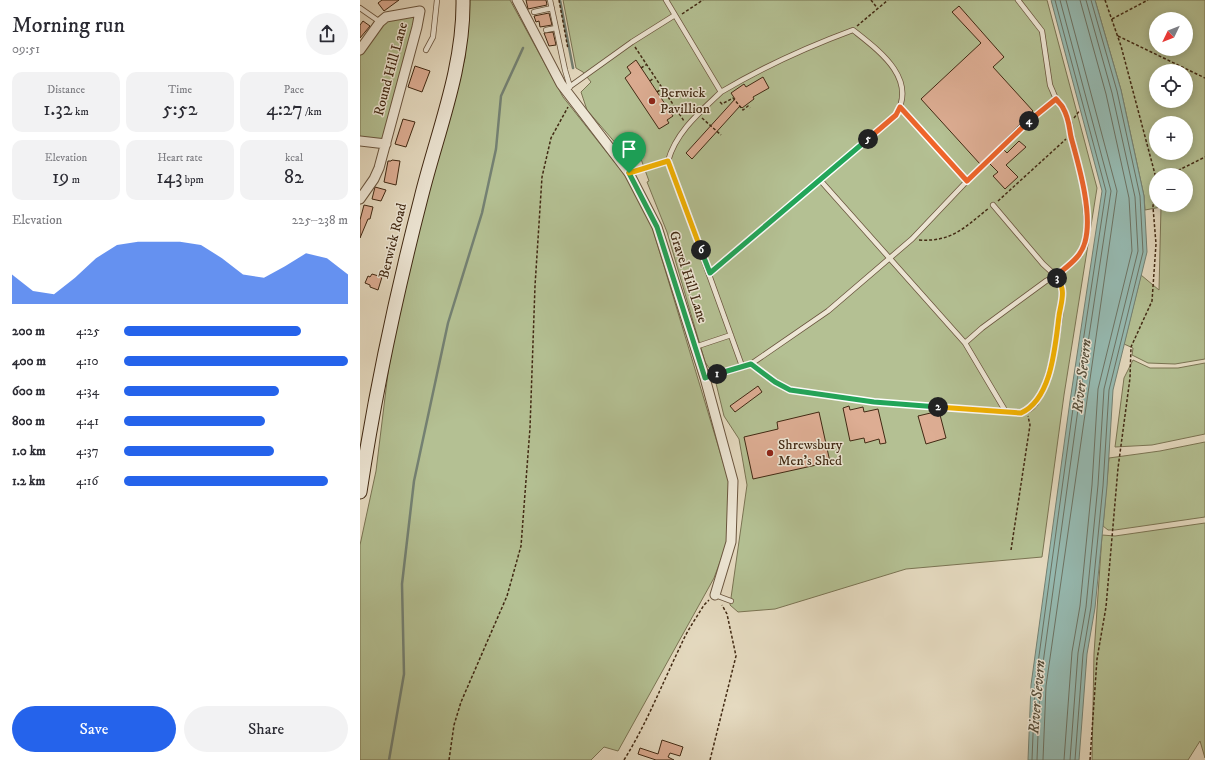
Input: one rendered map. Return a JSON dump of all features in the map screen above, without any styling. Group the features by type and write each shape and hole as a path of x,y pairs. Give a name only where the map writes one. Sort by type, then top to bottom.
{"main road":[{"name":"Berwick Road","path":"360,492 395,300 421,196 457,67 464,22 463,0"}],"street":[{"name":"Gravel Hill Lane","path":"517,0 574,101 629,173 657,227 705,378 733,481 731,542 715,595"},
{"name":"Round Hill Lane","path":"360,199 374,179 386,144 420,11 386,17 380,22"},
{"path":"360,50 380,22"},
{"path":"360,140 386,144"}],"lane":[{"path":"426,50 433,37 437,0"},
{"path":"550,0 568,89 632,42 676,16"},
{"path":"666,0 721,92"},
{"path":"965,343 989,323 1046,281 1056,276 1080,255 1085,242 1087,226 1084,189 1071,135 1070,124 1063,107 1056,99 1050,85 1042,31 1018,0"},
{"path":"360,8 380,22"},
{"path":"534,12 552,8"},
{"path":"546,30 556,28"},
{"path":"710,273 896,115 900,107 901,86 894,67 880,51 853,30 810,46 721,92 687,125 672,147 668,161 710,273 742,366"},
{"path":"629,173 668,161"},
{"path":"820,180 889,260 965,343 1006,412"},
{"path":"705,378 751,364 828,311 912,240 967,181"},
{"path":"751,364 775,382 790,390 874,402 1021,413 1031,409 1038,399 1048,377 1054,352 1062,288 1056,276 1043,264 994,205"},
{"path":"695,346 731,335"},
{"path":"715,595 731,601"}],"path":[{"path":"559,0 568,53"},
{"path":"676,16 703,0"},
{"path":"872,0 878,9"},
{"path":"853,30 888,0"},
{"path":"1105,0 1118,36 1153,168"},
{"path":"1112,19 1148,0"},
{"path":"1118,36 1205,78"},
{"path":"632,42 654,78 687,125"},
{"path":"641,68 646,65"},
{"path":"650,80 654,78"},
{"path":"658,92 662,89"},
{"path":"716,97 722,104 733,98 743,110 748,106 750,108"},
{"path":"900,107 967,181 1040,110 1056,99"},
{"path":"449,760 454,725 461,702 507,596 520,546 529,435 535,286 542,177 551,138 569,106 574,101"},
{"path":"668,109 673,106"},
{"path":"1070,124 1080,110"},
{"path":"698,115 721,135"},
{"path":"912,240 935,241 958,233 994,205 1071,135"},
{"path":"1183,168 1205,157"},
{"path":"1090,760 1097,659 1106,607 1118,468 1130,378 1131,347 1152,301 1156,244 1155,212"},
{"path":"1011,550 1030,425 1027,410"},
{"path":"624,760 647,718 681,644 704,605 715,595 727,614 736,656 710,760"}],"green space":[{"path":"469,0 510,0 563,97 627,178 648,213 729,482 727,543 714,578 618,751 604,747 591,760 360,760 360,545 376,471 395,316 465,58"},
{"path":"563,0 1047,0 1097,188 1064,395 1042,557 906,569 775,609 738,612 730,605 747,485 739,439 724,416 714,375 705,362 667,232 647,182 649,181 637,148 631,150 618,146 587,110 581,92 591,82 583,72 576,68"},
{"path":"1095,0 1205,0 1205,359 1175,364 1148,363 1132,355 1133,348 1124,344 1141,275 1159,290 1161,212 1193,212 1193,168 1149,168 1149,209 1145,210 1144,196 1121,90"},
{"path":"420,11 386,144 360,141 360,50 380,22"},
{"path":"1133,360 1150,368 1178,368 1205,363 1205,434 1152,445 1115,447 1124,378"},
{"path":"1205,442 1205,517 1115,530 1108,530 1103,526 1109,458 1160,451"},
{"path":"1205,523 1205,758 1200,741 1188,760 1092,760 1094,654 1102,535 1115,536"}],"water":[{"name":"River Severn","path":"1051,0 1095,0 1121,90 1144,196 1147,252 1113,390 1107,486 1095,608 1087,654 1079,760 1028,760 1031,685 1070,401 1102,191"}],"building":[{"path":"382,0 399,0 384,11 378,3"},
{"path":"526,0 546,0 547,5 528,9"},
{"path":"959,6 1004,57 993,67 1033,111 999,145 1007,153 1019,141 1026,147 1006,165 1018,177 1005,189 993,176 998,172 985,159 980,164 921,99 981,43 952,12"},
{"path":"549,13 552,25 540,27 539,21 536,22 534,16"},
{"path":"363,21 370,26 360,38 360,25"},
{"path":"553,32 556,45 549,46 544,33"},
{"name":"Berwick Pavillion","path":"636,60 673,116 667,120 669,123 659,129 625,78 631,73 627,67"},
{"path":"415,66 430,71 422,92 408,87"},
{"path":"763,77 769,88 753,97 754,99 742,108 740,106 692,159 686,153 735,99 731,93 744,84 746,87"},
{"path":"403,119 415,122 406,147 395,144"},
{"path":"388,161 400,161 396,185 384,182"},
{"path":"375,187 386,190 381,201 372,199"},
{"path":"364,205 373,207 370,219 368,219 360,238 360,220"},
{"path":"372,274 382,277 378,290 365,283 368,276 370,277"},
{"path":"758,386 762,392 735,412 730,406"},
{"path":"849,406 850,410 863,407 864,412 878,409 886,443 880,444 879,439 865,443 864,438 850,441 843,408"},
{"path":"939,411 946,438 926,444 918,416"},
{"path":"819,412 830,462 753,479 744,437 778,429 777,422"},
{"path":"662,740 683,747 680,756 670,753 668,757 674,760 656,760 638,754 640,748 658,754"}],"waterway":[{"path":"560,0 573,68"},
{"path":"389,760 404,674 402,584 414,481 448,323 482,213 496,149 501,96 523,48"}],"place":[{"name":"Berwick Pavillion","path":"652,101"},
{"name":"Shrewsbury Men's Shed","path":"770,453"}],"route":[{"path":"1056,99 1063,107 1070,124 1071,135 1084,189 1087,226 1085,242 1080,255 1056,276 1062,288 1054,352 1048,377 1038,399 1031,409 1021,413 874,402 790,390 775,382 751,364 705,378 657,227 629,173 657,166 668,161 710,273 896,115 900,107 967,181 1040,110 1056,99"}]}
